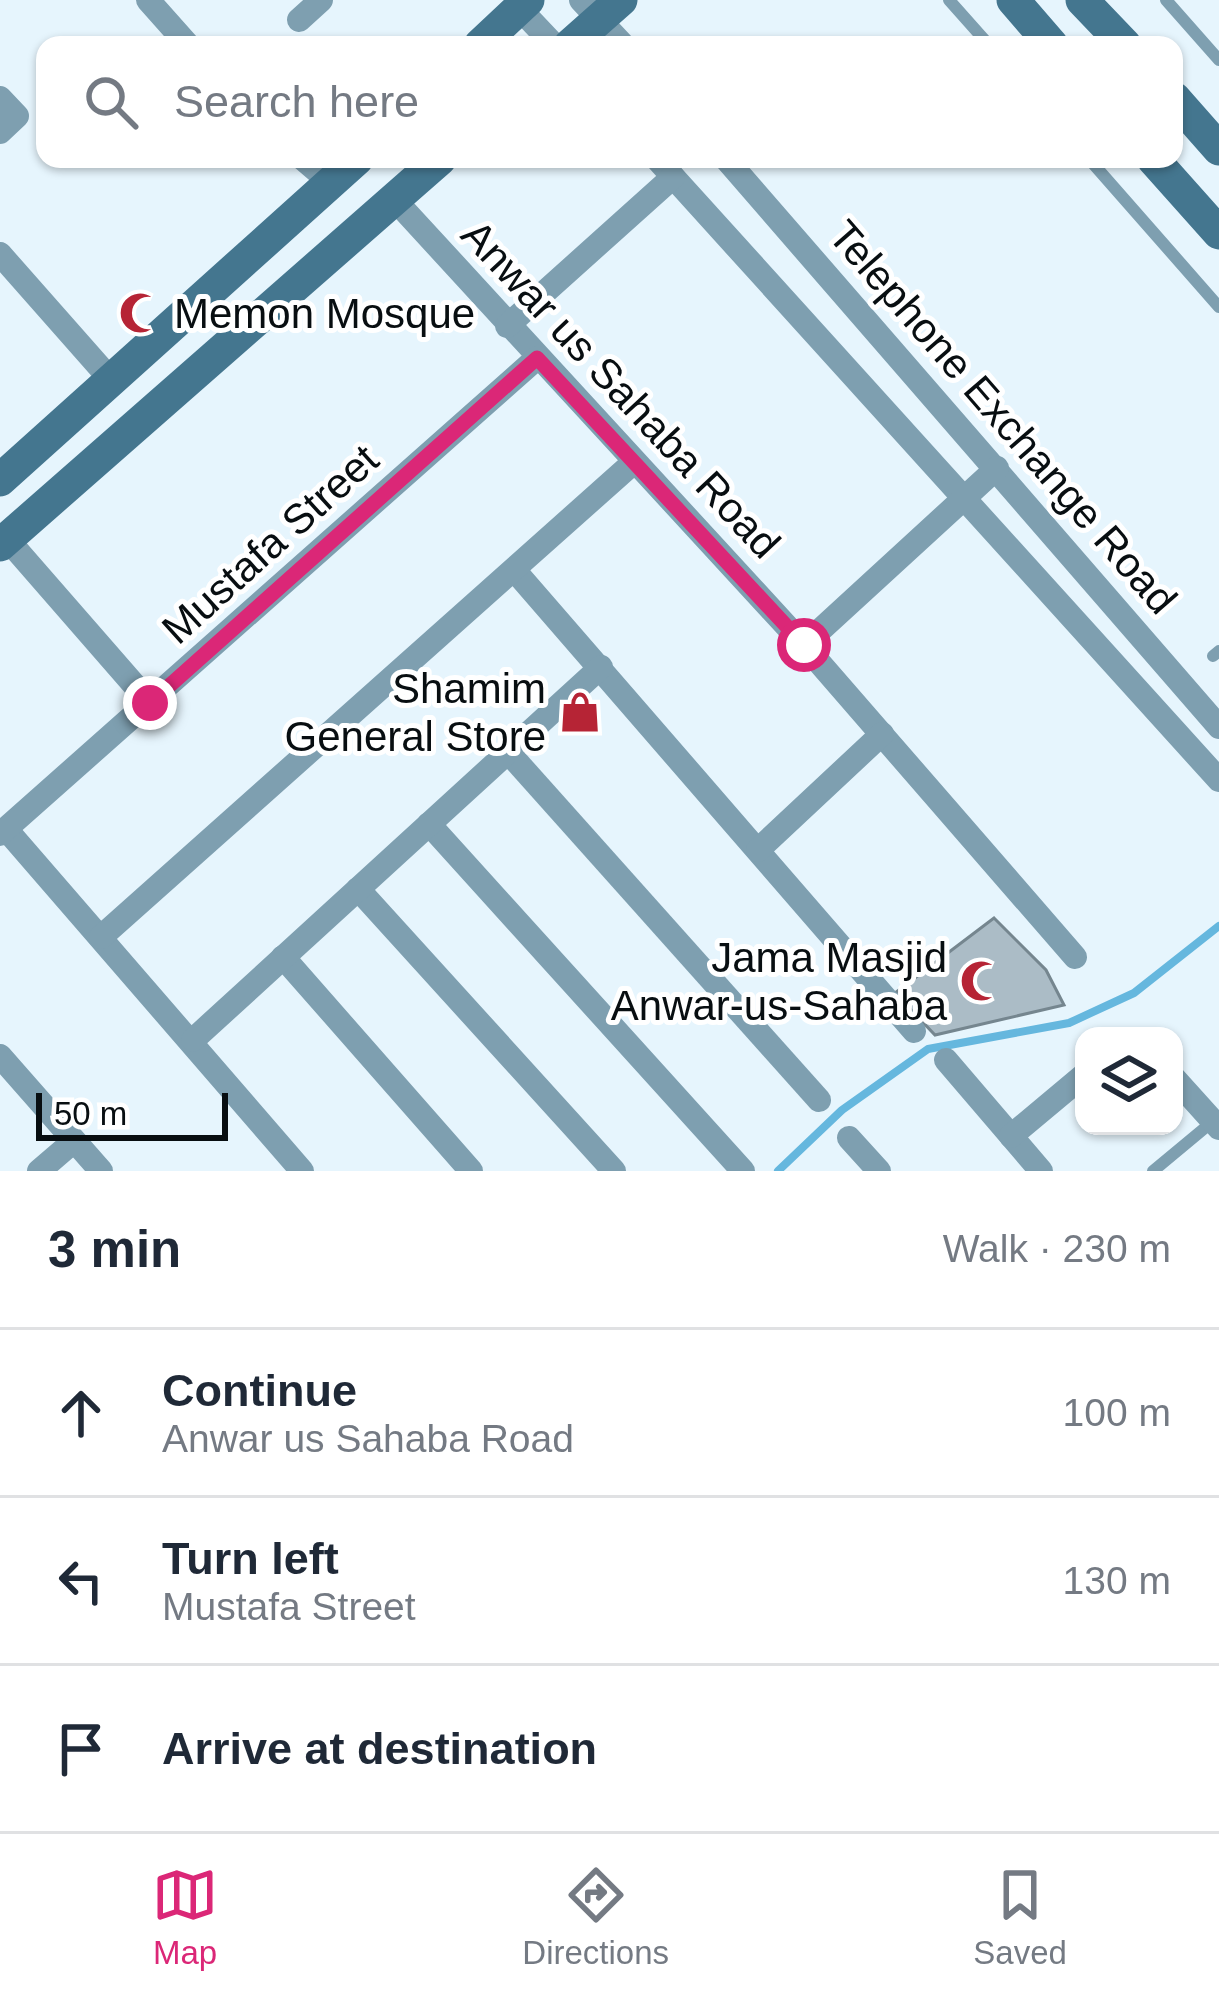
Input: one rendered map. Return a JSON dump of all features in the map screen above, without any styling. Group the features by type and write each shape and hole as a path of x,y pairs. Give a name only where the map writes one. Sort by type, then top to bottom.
{"street":[{"path":"148,0 180,36"},
{"path":"299,20 321,0"},
{"path":"1012,0 1044,36"},
{"path":"1082,0 1116,36"},
{"path":"490,36 524,4 547,36"},
{"path":"577,36 600,6 618,36"},
{"path":"0,98 17,116 0,132"},
{"path":"1183,108 1219,149"},
{"path":"314,168 331,183"},
{"path":"0,480 347,168"},
{"path":"150,703 4,542 430,168"},
{"path":"507,326 665,168 1219,780"},
{"name":"Telephone Exchange Road","path":"734,168 1219,728"},
{"path":"1161,168 1219,233"},
{"name":"Anwar us Sahaba Road","path":"394,199 804,645 1075,957"},
{"path":"0,254 112,381"},
{"name":"Mustafa Street","path":"3,832 537,358"},
{"path":"101,937 516,572 634,462"},
{"path":"804,645 997,468"},
{"path":"516,572 914,1031"},
{"path":"193,1040 601,667"},
{"path":"758,850 882,734"},
{"path":"508,752 819,1100"},
{"path":"429,824 742,1171"},
{"path":"3,832 193,1040 302,1171"},
{"path":"358,889 614,1171"},
{"path":"283,957 471,1171"},
{"path":"0,1056 101,1171"},
{"path":"946,1060 1041,1171"},
{"path":"1011,1136 1075,1083"},
{"path":"1183,1088 1216,1124"},
{"path":"849,1138 879,1171"},
{"path":"39,1171 74,1141"}],"lane":[{"path":"950,0 981,36"},
{"path":"1166,0 1219,60"},
{"path":"1097,168 1219,307"},
{"path":"1154,1171 1216,1124"}],"building":[{"name":"Jama Masjid Anwar-us-Sahaba","path":"994,918 1046,970 1064,1005 935,1035 895,993"}],"waterway":[{"path":"778,1171 842,1110 928,1049 1069,1023 1134,993 1219,926"}],"place":[{"name":"Memon Mosque","path":"140,313"},
{"name":"Shamim General Store","path":"580,712"},
{"name":"Jama Masjid Anwar-us-Sahaba","path":"981,981"}],"route":[{"path":"150,703 537,358 804,645"}]}
